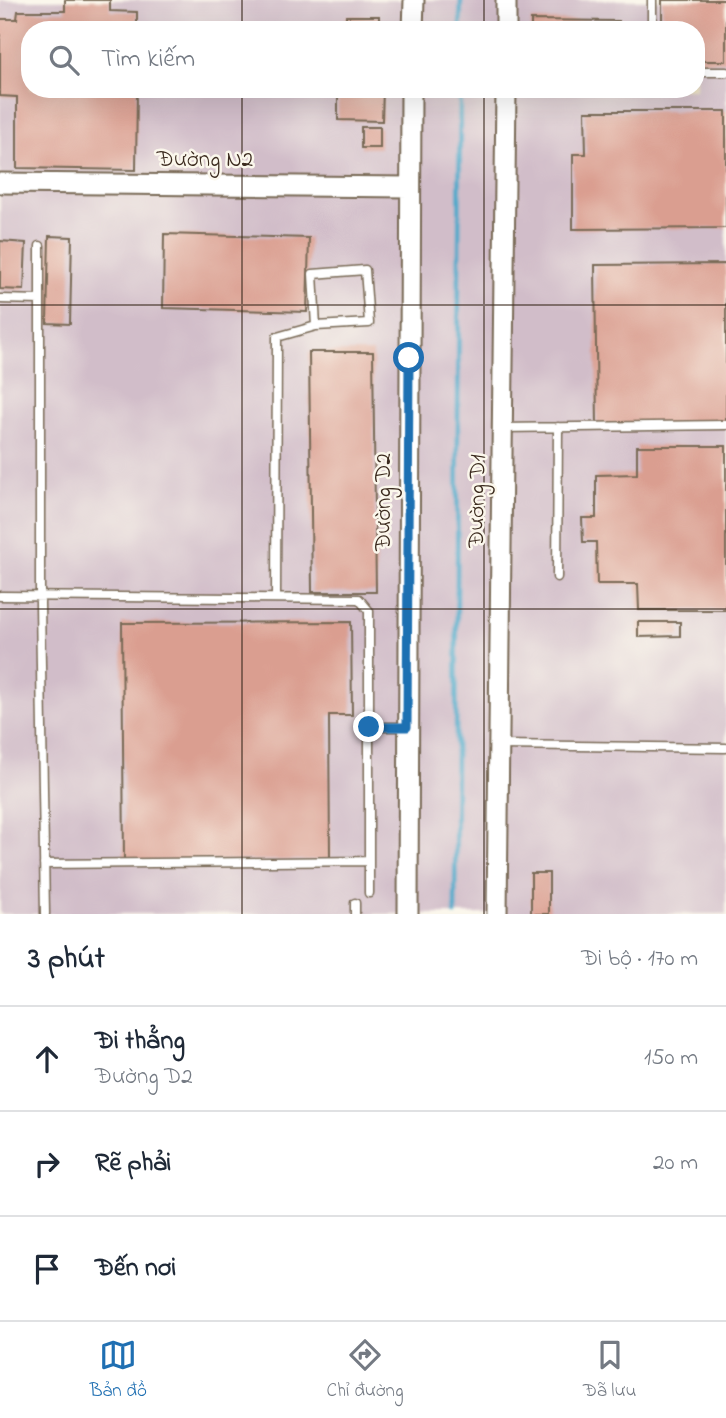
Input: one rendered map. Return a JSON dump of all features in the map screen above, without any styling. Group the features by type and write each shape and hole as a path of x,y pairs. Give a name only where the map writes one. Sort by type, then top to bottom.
{"street":[{"path":"413,21 414,0"},
{"path":"506,0 506,21"},
{"name":"Đường D2","path":"408,914 411,98"},
{"name":"Đường D1","path":"497,914 506,98"},
{"name":"Đường N2","path":"0,183 409,187"}],"lane":[{"path":"652,0 652,21"},
{"path":"705,72 726,72"},
{"path":"40,246 40,595 45,914"},
{"path":"276,598 277,337 316,326 369,323 365,270 313,274 316,326"},
{"path":"0,299 40,300"},
{"path":"503,428 726,425"},
{"path":"557,577 558,427"},
{"path":"0,596 359,599 367,605 369,893"},
{"path":"369,727 407,727"},
{"path":"499,745 726,748"},
{"path":"44,864 369,861"},
{"path":"355,903 355,914"}],"shaded area":[{"path":"0,0 726,0 726,914 0,914"}],"building":[{"path":"65,0 110,0 110,11 137,12 137,21 21,21 21,98 137,98 136,170 17,168 17,97 0,96 0,19 17,19 18,11 65,11"},
{"path":"662,0 726,0 726,61 705,61 705,21 662,21"},
{"path":"346,16 379,16 379,21 346,21"},
{"path":"531,20 619,21 531,21"},
{"path":"338,98 383,98 382,121 338,120"},
{"path":"585,111 726,111 726,228 573,229 573,154 586,154"},
{"path":"361,127 380,127 380,148 361,148"},
{"path":"164,234 309,238 307,312 163,308"},
{"path":"49,236 72,237 70,324 47,323"},
{"path":"0,241 26,243 24,290 0,289"},
{"path":"726,264 726,427 597,428 595,265"},
{"path":"309,352 373,352 376,592 312,592"},
{"path":"637,446 726,446 726,610 639,610 638,584 597,584 596,542 583,542 582,518 596,518 596,475 637,474"},
{"path":"351,622 352,715 329,715 330,860 124,861 122,623"},
{"path":"638,622 680,622 680,636 638,637"},
{"path":"531,873 549,873 549,914 531,914"}],"waterway":[{"path":"460,21 461,0"},
{"path":"455,914 460,98"}],"route":[{"path":"369,727 407,727 409,358"}]}
